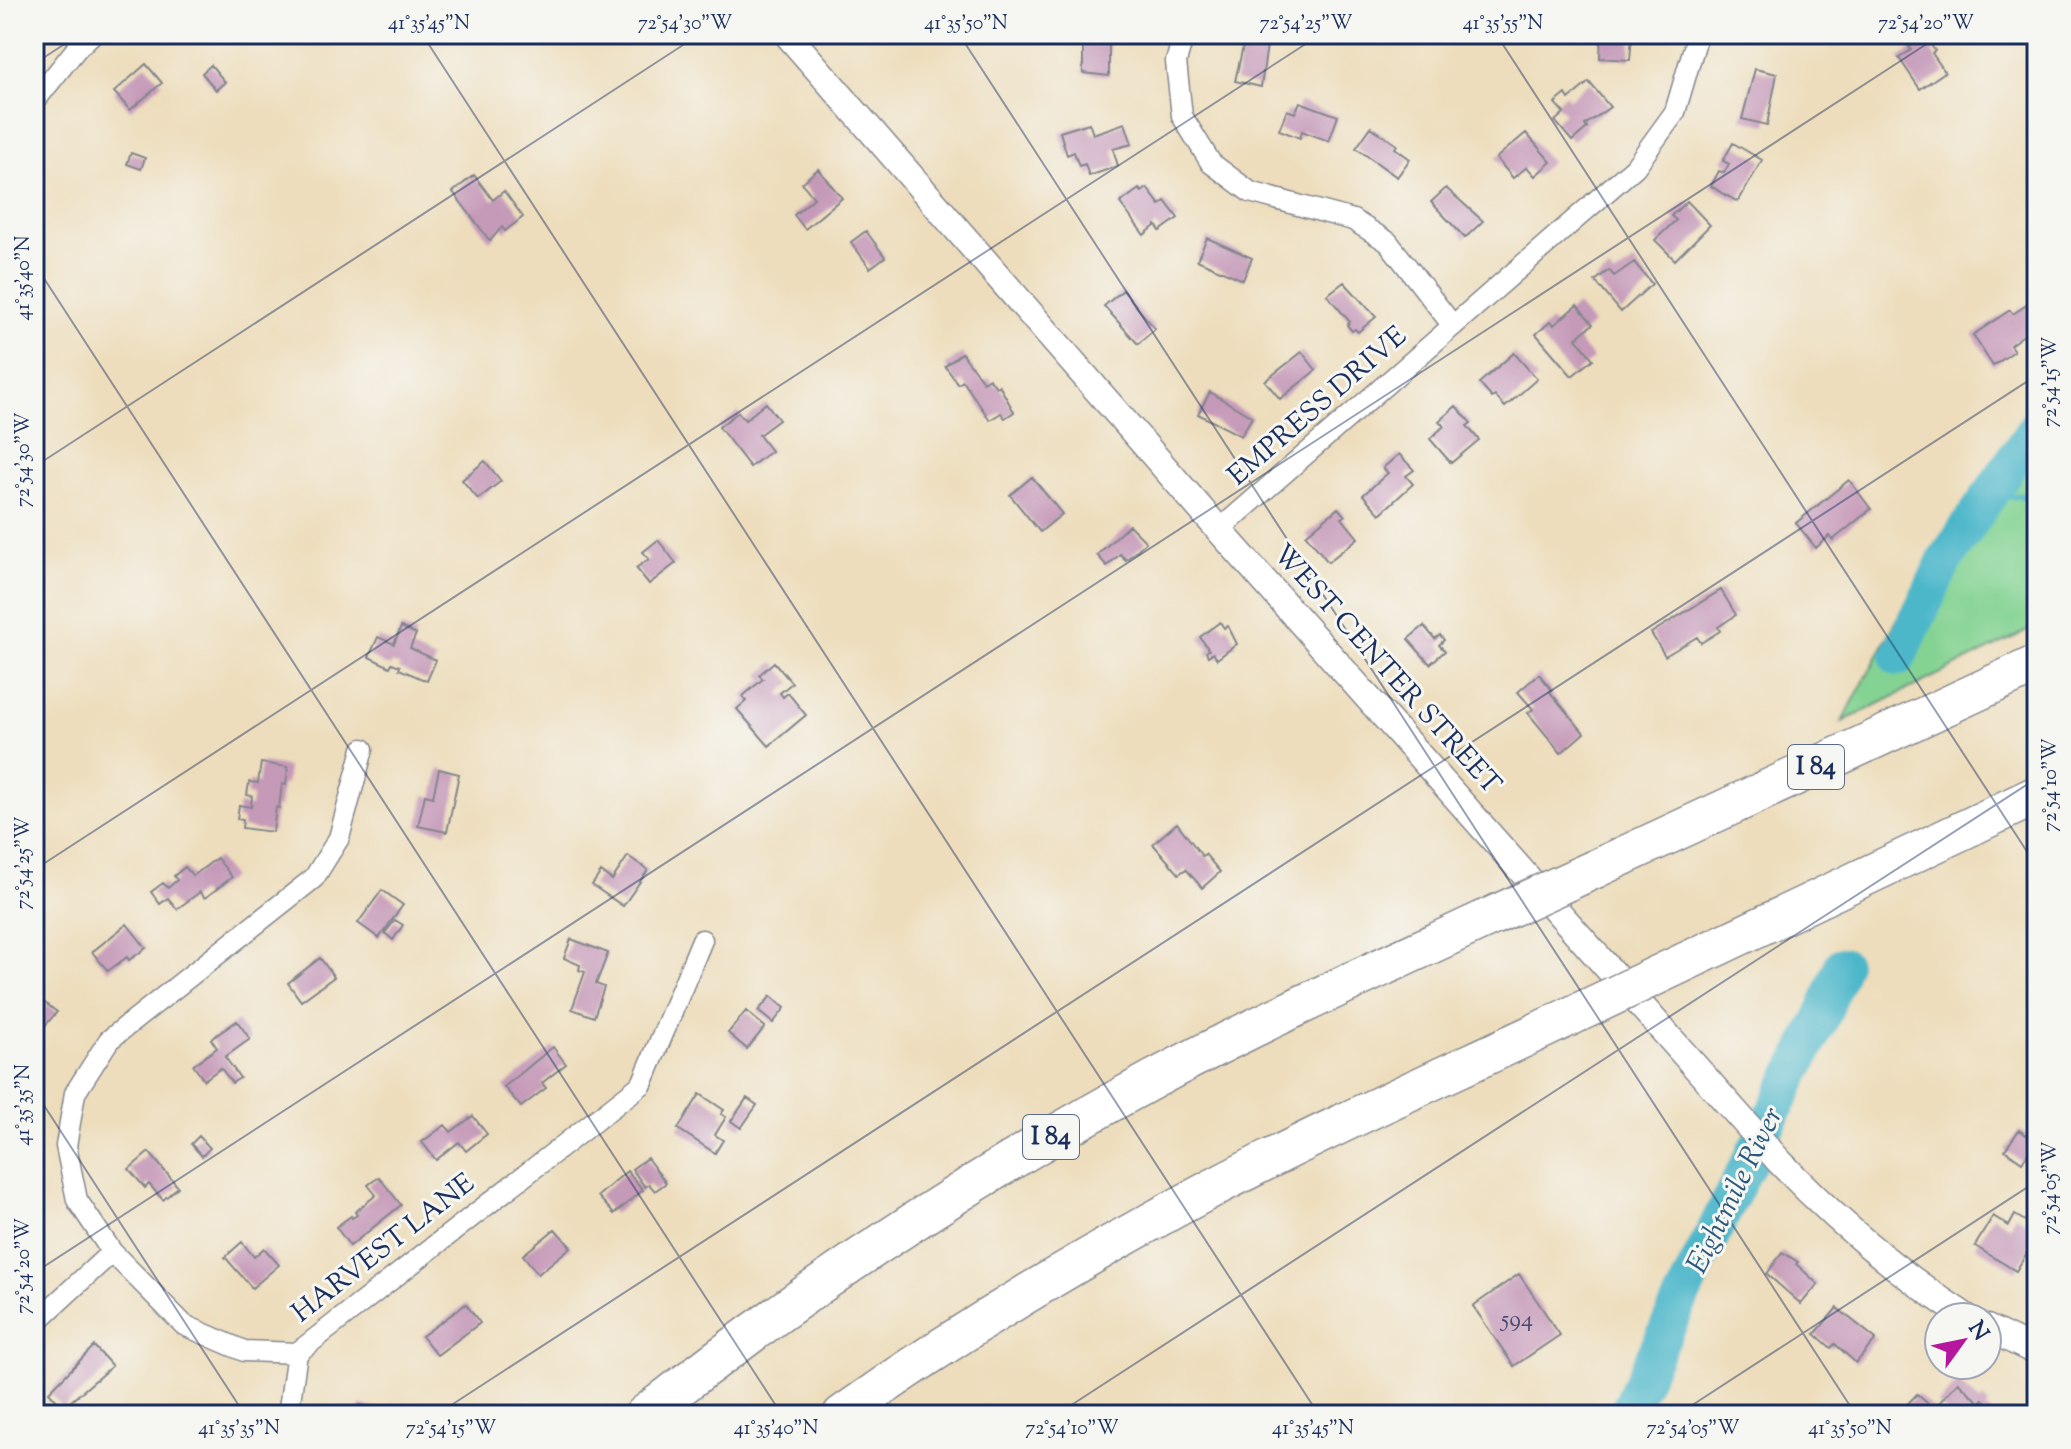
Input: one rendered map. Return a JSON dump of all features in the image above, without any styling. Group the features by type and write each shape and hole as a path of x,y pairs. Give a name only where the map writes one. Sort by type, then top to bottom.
{"highway":[{"name":"I 84","path":"644,1415 721,1355 869,1250 970,1184 1063,1129 1249,1031 2037,664"},
{"path":"842,1415 949,1342 1130,1233 1312,1139 2037,795"}],"street":[{"path":"34,102 92,34"},
{"name":"WEST CENTER STREET","path":"787,34 1219,530 1779,1161 1820,1205 1863,1244 1942,1301"},
{"path":"1184,34 1176,62 1182,116 1211,163 1250,192 1353,220 1388,242 1453,326"},
{"name":"EMPRESS DRIVE","path":"1219,530 1635,167 1675,112 1695,44 1694,34"},
{"name":"HARVEST LANE","path":"363,749 339,838 314,878 109,1040 75,1093 66,1146 77,1200 112,1252 184,1325 244,1351 297,1353 642,1084 702,940"},
{"path":"34,1324 112,1252"},
{"path":"2003,1336 2037,1352"},
{"path":"288,1415 297,1353"}],"green space":[{"path":"2037,449 2037,626 1842,722 1921,575 1994,490"}],"building":[{"path":"208,34 229,34 215,44"},
{"path":"1083,34 1109,34 1109,76 1083,73"},
{"path":"1246,34 1268,38 1261,87 1235,81"},
{"path":"1606,34 1632,34 1630,60 1600,58 1601,37 1606,37"},
{"path":"1925,36 1945,72 1920,89 1899,58"},
{"path":"146,64 162,83 130,110 114,92"},
{"path":"211,65 225,82 216,90 202,73"},
{"path":"1755,69 1777,74 1767,125 1742,119"},
{"path":"1589,82 1610,107 1585,125 1587,128 1572,141 1555,121 1564,113 1555,103 1566,94 1569,99"},
{"path":"1300,102 1338,116 1329,141 1302,131 1300,138 1279,130 1287,110 1295,113"},
{"path":"1089,123 1093,134 1125,123 1132,144 1113,149 1118,166 1089,176 1085,164 1079,166 1074,152 1067,155 1060,132"},
{"path":"1371,127 1397,145 1395,148 1410,159 1397,177 1356,148"},
{"path":"1526,133 1551,162 1535,176 1527,167 1513,178 1496,158"},
{"path":"1733,143 1762,160 1738,202 1711,186 1719,171 1724,173 1729,164 1723,161"},
{"path":"131,153 145,158 141,169 127,164"},
{"path":"818,169 842,198 805,229 794,215 814,198 802,183"},
{"path":"474,175 493,200 504,191 523,217 505,231 502,227 490,241 453,192"},
{"path":"1147,188 1160,205 1165,201 1178,218 1160,231 1156,225 1144,235 1120,203 1139,189 1142,192"},
{"path":"1446,188 1483,221 1465,238 1431,202"},
{"path":"1687,201 1710,225 1675,260 1655,240 1676,220 1671,216"},
{"path":"866,231 885,257 870,268 851,242"},
{"path":"1207,238 1252,258 1243,280 1197,260"},
{"path":"1634,262 1652,284 1621,312 1595,281 1609,270 1614,276"},
{"path":"1344,282 1376,317 1358,332 1355,329 1352,331 1347,325 1350,322 1327,295"},
{"path":"1123,290 1155,329 1138,344 1104,306"},
{"path":"2037,298 2037,330 2010,345 2014,351 1993,366 1973,335 2010,310 2013,314"},
{"path":"1577,305 1593,324 1576,338 1593,359 1572,376 1536,334 1551,321 1554,325"},
{"path":"1302,352 1316,370 1280,399 1265,381"},
{"path":"962,353 983,382 989,378 996,387 999,385 1014,412 1005,418 1001,413 990,420 963,381 958,384 945,366"},
{"path":"1514,353 1537,379 1505,407 1479,383"},
{"path":"1210,392 1252,417 1241,436 1198,414"},
{"path":"766,403 779,420 759,435 771,451 750,467 719,427 738,412 745,420"},
{"path":"1456,406 1471,423 1467,426 1479,440 1451,463 1430,439 1444,426 1439,421"},
{"path":"1399,454 1414,470 1406,476 1413,484 1380,514 1363,495 1388,473 1383,468"},
{"path":"485,461 501,481 478,499 462,480"},
{"path":"1032,477 1062,514 1040,532 1010,495"},
{"path":"1849,480 1871,509 1833,540 1829,536 1816,548 1796,523"},
{"path":"1338,508 1358,538 1328,562 1306,535"},
{"path":"1129,525 1146,542 1126,560 1120,554 1107,566 1097,555"},
{"path":"658,540 676,563 649,584 636,568 649,559 643,552"},
{"path":"1721,590 1736,615 1718,627 1720,631 1701,643 1697,637 1665,656 1651,633"},
{"path":"1220,622 1224,628 1228,626 1237,644 1217,659 1213,653 1208,656 1206,652 1209,650 1200,637"},
{"path":"1424,626 1435,639 1440,635 1444,640 1439,645 1445,651 1430,664 1408,639"},
{"path":"401,627 416,634 410,648 436,660 427,681 399,669 400,666 392,663 390,667 369,657 378,637 394,644"},
{"path":"774,662 792,683 780,693 783,697 788,693 806,715 769,746 737,709 746,701 743,696 763,679 759,675"},
{"path":"1539,674 1584,733 1561,753 1528,713 1533,709 1518,692"},
{"path":"261,763 288,767 286,785 282,784 279,808 276,807 273,832 242,828 243,820 237,819 239,805 251,807 252,796 247,795 249,782 258,783"},
{"path":"439,769 459,774 447,832 418,826 425,795 433,797"},
{"path":"1177,823 1202,856 1205,854 1220,872 1202,888 1186,869 1179,874 1153,844"},
{"path":"628,856 648,870 623,906 592,885 601,872 612,880"},
{"path":"217,858 232,877 205,898 200,892 177,909 168,898 160,904 151,892 163,883 168,888 177,880 174,876 185,867 193,876"},
{"path":"382,890 403,905 379,938 358,923"},
{"path":"395,920 403,925 393,940 385,933"},
{"path":"127,924 146,948 108,971 92,952"},
{"path":"571,939 608,953 596,984 604,987 594,1017 572,1009 585,972 579,970 580,965 564,958"},
{"path":"320,958 334,977 301,1001 288,983"},
{"path":"771,996 785,1008 773,1023 758,1011"},
{"path":"37,997 57,1012 34,1038 34,1001"},
{"path":"746,1011 765,1027 747,1049 728,1033"},
{"path":"237,1021 250,1039 225,1057 240,1078 232,1083 221,1068 204,1080 193,1065 217,1048 211,1039"},
{"path":"553,1047 566,1064 542,1083 546,1088 521,1107 504,1087"},
{"path":"700,1094 724,1110 721,1114 726,1117 715,1135 723,1140 715,1153 678,1129"},
{"path":"747,1098 757,1105 741,1128 731,1121"},
{"path":"473,1116 487,1134 466,1151 459,1142 436,1160 422,1142 445,1125 451,1132"},
{"path":"2019,1130 2036,1142 2022,1162 2005,1150"},
{"path":"199,1136 210,1148 202,1156 191,1144"},
{"path":"149,1152 178,1187 163,1200 149,1184 145,1188 129,1169"},
{"path":"647,1158 666,1183 655,1191 649,1184 645,1187 632,1169"},
{"path":"627,1171 643,1190 614,1214 598,1196"},
{"path":"379,1177 401,1205 350,1246 336,1227 357,1215 355,1212 376,1195 368,1185"},
{"path":"2015,1215 2037,1228 2037,1236 2016,1271 1975,1246 1993,1216 2009,1226"},
{"path":"555,1229 571,1247 538,1274 523,1255"},
{"path":"242,1242 254,1257 264,1248 279,1265 252,1288 225,1257"},
{"path":"1782,1252 1798,1262 1796,1264 1818,1284 1801,1304 1767,1274"},
{"path":"1519,1274 1560,1335 1514,1366 1473,1306"},
{"path":"466,1304 480,1323 437,1355 422,1336"},
{"path":"1837,1308 1876,1339 1856,1363 1835,1344 1831,1348 1815,1334"},
{"path":"94,1346 112,1366 63,1408 49,1392"},
{"path":"1958,1382 1980,1403 1983,1399 1989,1405 1986,1408 1994,1415 1950,1415 1938,1404"},
{"path":"1917,1394 1935,1410 1930,1415 1901,1415 1899,1413"},
{"path":"360,1405 382,1410 381,1415 358,1415"}],"waterway":[{"name":"Eightmile River","path":"1898,658 1945,560 2037,425"},
{"path":"1988,497 2037,495"},
{"name":"Eightmile River","path":"1626,1415 1701,1257 1823,1015 1842,965"}]}
